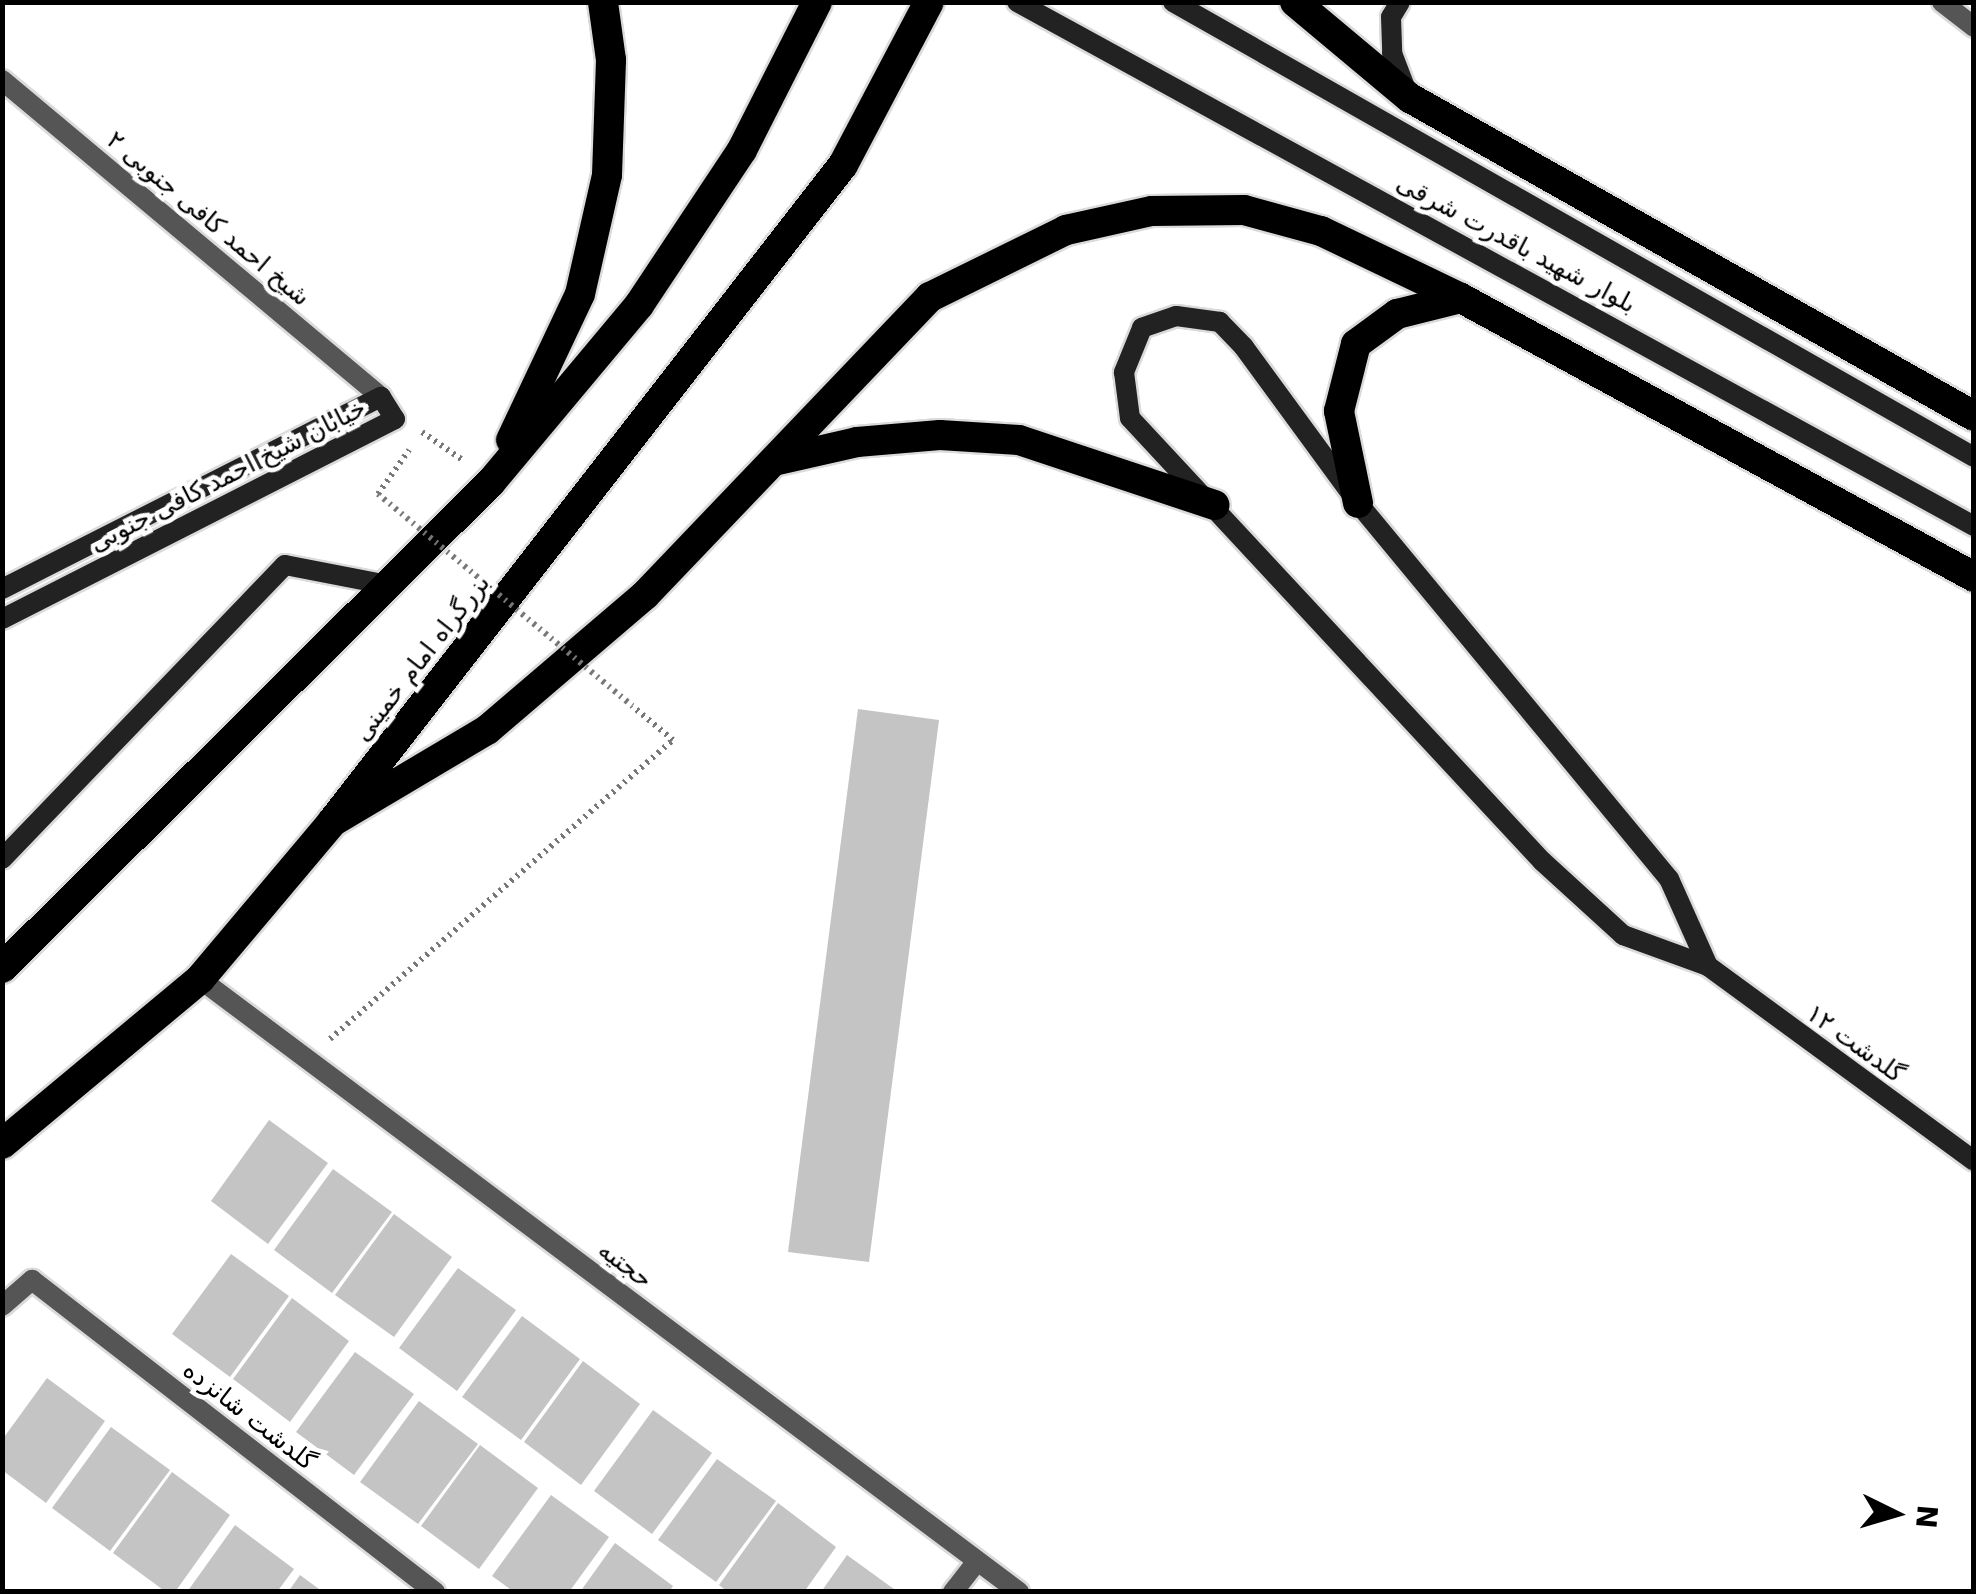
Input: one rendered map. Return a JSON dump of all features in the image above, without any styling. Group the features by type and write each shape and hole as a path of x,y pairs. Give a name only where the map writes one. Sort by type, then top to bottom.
{"highway":[{"path":"491,482 580,294 607,175 610,60 603,2"},
{"path":"2,968 392,586 491,482 639,305 742,150 816,2"},
{"name":"بزرگراه امام خمینی","path":"2,1144 200,979 332,822 843,165 929,2"},
{"path":"1295,2 1410,98 1974,416"},
{"path":"332,822 487,730 644,595 930,297 1066,230 1152,211 1244,210 1321,230 1462,298 1974,577"},
{"path":"1358,504 1339,411 1356,344 1397,314 1462,298"},
{"path":"774,461 874,441 940,435 1019,440 1214,505"}],"street":[{"name":"بلوار شهید باقدرت شرقی","path":"1173,2 1974,457"},
{"path":"1400,2 1391,17 1392,53 1410,98"},
{"path":"1942,2 1974,27"},
{"name":"بلوار شهید باقدرت شرقی","path":"1024,7 1974,526"},
{"name":"شیخ احمد کافی جنوبی ۲","path":"2,80 381,397"},
{"path":"1176,316 1220,322 1358,504 1669,879 1708,966 1623,934 1542,860 1130,418 1124,372 1142,328 1176,316"},
{"name":"خیابان شیخ احمد کافی جنوبی","path":"2,588 381,397 394,419 2,619"},
{"path":"2,859 285,565 392,586"},
{"name":"گلدشت ۱۲","path":"1708,966 1974,1161"},
{"name":"حجتیه","path":"200,979 1019,1592"},
{"name":"گلدشت شانزده","path":"2,1306 32,1280 436,1592"},
{"path":"953,1592 977,1562"}],"path":[{"path":"309,1058 674,740 378,494 423,431 491,482"}],"building":[{"path":"858,709 939,720 869,1262 788,1252"},
{"path":"269,1120 328,1163 268,1244 211,1201"},
{"path":"333,1169 392,1212 332,1293 274,1250"},
{"path":"394,1214 452,1257 394,1337 335,1295"},
{"path":"231,1254 289,1296 230,1377 172,1334"},
{"path":"458,1268 516,1310 457,1391 399,1348"},
{"path":"292,1298 349,1341 290,1422 233,1379"},
{"path":"522,1316 580,1359 521,1440 462,1397"},
{"path":"355,1352 414,1394 354,1475 296,1432"},
{"path":"583,1361 640,1404 581,1485 524,1442"},
{"path":"47,1378 105,1421 46,1503 2,1470 2,1440"},
{"path":"419,1401 478,1444 418,1524 360,1482"},
{"path":"653,1410 712,1453 652,1534 594,1491"},
{"path":"111,1427 170,1470 110,1551 52,1508"},
{"path":"480,1445 538,1488 479,1569 421,1526"},
{"path":"717,1459 776,1501 716,1582 658,1540"},
{"path":"172,1472 230,1515 175,1592 166,1592 113,1553"},
{"path":"551,1495 609,1537 569,1592 514,1592 492,1576"},
{"path":"778,1503 836,1547 804,1592 728,1592 719,1585"},
{"path":"235,1525 294,1569 277,1592 187,1592"},
{"path":"615,1543 673,1586 669,1592 580,1592"},
{"path":"847,1555 898,1592 821,1592"},
{"path":"300,1575 323,1592 288,1592"}]}
